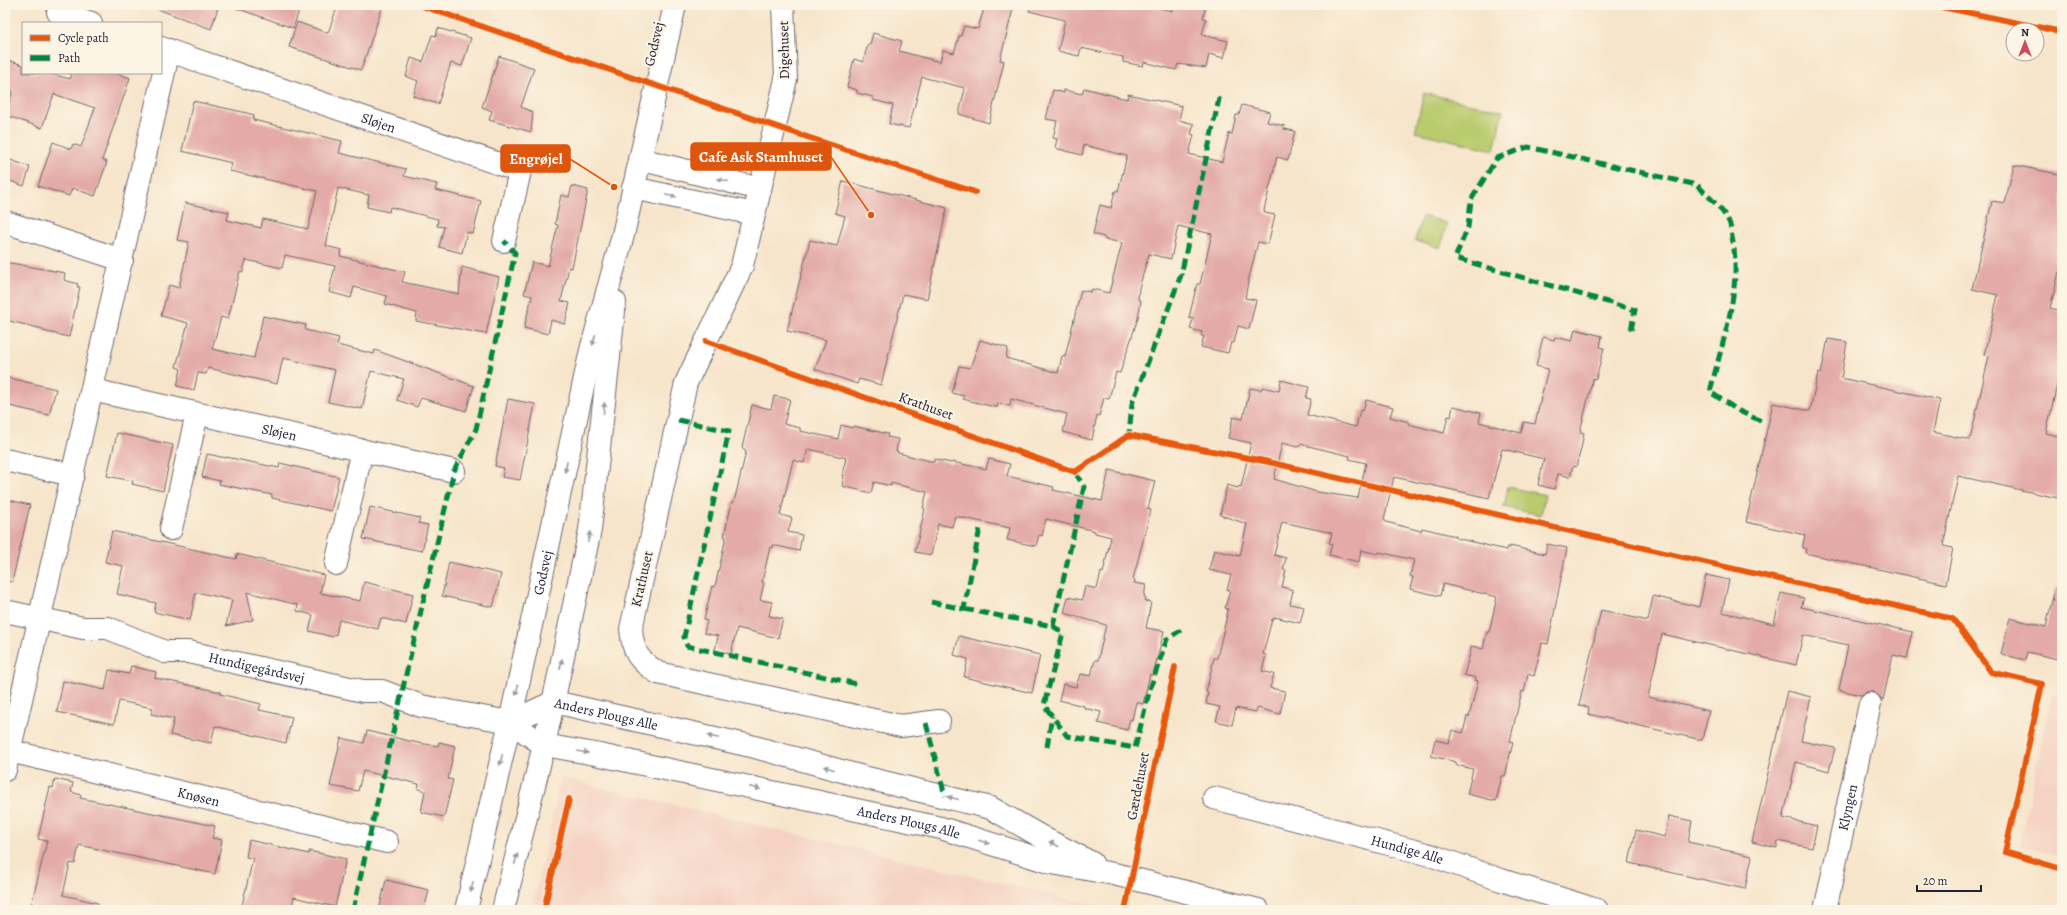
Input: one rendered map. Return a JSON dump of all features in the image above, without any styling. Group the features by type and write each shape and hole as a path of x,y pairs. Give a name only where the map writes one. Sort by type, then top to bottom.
{"street":[{"name":"Godsvej","path":"466,910 510,722 591,350 623,235 675,5"},
{"name":"Digehuset","path":"706,340 742,266 786,79 783,5"},
{"path":"58,13 88,22"},
{"name":"Sløjen","path":"162,64 165,49 520,171 504,241"},
{"name":"Sløjen","path":"40,618 122,260 160,74"},
{"path":"639,159 760,189"},
{"path":"633,188 754,214"},
{"path":"5,222 122,260"},
{"name":"Godsvej","path":"503,910 554,702 590,530 623,235"},
{"name":"Krathuset","path":"706,340 686,383 631,629 632,646 642,663 658,673 902,726 939,721"},
{"name":"Sløjen","path":"92,390 454,471"},
{"path":"171,529 197,414"},
{"path":"336,564 362,450"},
{"path":"5,460 73,475"},
{"name":"Hundigegårdsvej","path":"5,611 83,628 108,628 165,652 188,652 363,691 382,691 421,706 510,722"},
{"name":"Knøsen","path":"40,618 7,761 387,842"},
{"name":"Anders Plougs Alle","path":"510,722 554,702 751,746 867,778 991,808 1047,840 1114,874"},
{"name":"Klyngen","path":"1825,910 1870,704"},
{"name":"Anders Plougs Alle","path":"510,722 544,745 602,755 941,828 1052,863 1114,874 1258,910"},
{"name":"Hundige Alle","path":"1214,798 1430,855 1501,880 1597,910"}],"shaded area":[{"path":"2052,694 2062,696 2062,856 2019,846"},
{"path":"561,778 1115,910 532,910"}],"green space":[{"path":"1424,93 1503,111 1494,150 1415,132"},
{"path":"1422,216 1447,223 1440,248 1415,241"},
{"path":"1508,487 1545,495 1541,515 1504,507"}],"building":[{"path":"152,5 219,5 211,29 152,7"},
{"path":"236,5 301,5 293,28 236,8"},
{"path":"338,5 371,5 382,8 361,70 289,47 297,22 328,33"},
{"path":"985,5 1014,5 1000,60 1004,61 989,123 959,114 965,88 922,77 909,128 889,124 893,105 873,100 873,97 857,93 857,90 847,87 854,59 863,62 873,33 902,41 899,51 940,62 943,50 954,53 959,36 961,36 964,26 978,29"},
{"path":"1031,5 1069,5 1083,8 1084,5 1145,5 1173,11 1175,5 1206,5 1203,18 1206,19 1202,35 1228,41 1224,58 1209,54 1206,68 1178,64 1176,70 1144,62 1143,66 1123,62 1123,57 1081,48 1079,56 1058,51 1065,20 1029,11"},
{"path":"438,28 471,38 462,66 451,63 438,104 413,96 418,81 406,76 411,58 423,62 432,35 436,36"},
{"path":"499,56 534,68 521,107 533,112 531,132 489,120 492,111 482,107"},
{"path":"5,59 22,65 22,74 51,74 70,79 72,74 118,74 130,78 102,160 107,162 95,196 72,188 69,196 38,186 53,142 71,149 73,144 81,147 95,108 54,94 42,128 5,115 13,91 5,89"},
{"path":"1084,88 1127,99 1128,94 1182,106 1179,120 1194,124 1191,134 1194,135 1189,154 1222,162 1229,133 1232,134 1236,115 1239,115 1242,105 1270,112 1267,122 1285,126 1284,129 1295,131 1288,160 1277,157 1264,210 1265,213 1275,215 1268,244 1258,242 1248,282 1245,298 1256,300 1249,329 1238,326 1234,343 1231,342 1228,353 1201,347 1204,336 1201,336 1202,332 1190,329 1193,319 1189,318 1197,284 1200,284 1212,234 1178,226 1171,259 1149,254 1139,288 1138,299 1141,301 1138,318 1120,373 1116,372 1109,399 1104,398 1099,416 1097,415 1092,440 1063,432 1067,414 1011,399 1010,406 998,403 997,407 994,407 963,399 964,396 952,393 959,366 970,368 980,340 1008,348 1006,358 1058,373 1062,356 1065,357 1081,290 1091,292 1092,289 1109,293 1122,243 1104,239 1104,237 1093,234 1100,205 1111,208 1115,191 1118,191 1127,156 1084,145 1082,155 1055,148 1057,139 1053,138 1057,121 1046,119 1053,90 1064,93 1064,90 1082,94"},
{"path":"193,101 254,115 253,120 342,141 339,153 406,169 404,176 437,184 435,190 481,201 473,234 467,232 462,253 439,247 444,227 437,226 438,219 390,207 389,212 367,207 369,195 338,188 326,246 342,250 340,256 405,272 402,282 459,294 462,267 499,277 486,334 416,321 417,313 385,304 387,296 354,287 351,298 329,292 335,266 285,255 282,268 246,260 243,272 240,271 228,319 221,317 212,349 254,358 263,316 306,325 305,330 339,338 337,345 374,354 375,350 474,386 466,411 421,398 417,407 397,400 404,379 371,371 362,409 328,402 335,370 283,358 277,384 208,368 206,374 198,373 194,390 177,386 181,369 176,367 188,323 161,316 169,285 179,288 189,242 177,240 185,203 229,212 227,220 261,228 263,219 308,229 317,191 230,171 232,163 182,151"},
{"path":"5,158 30,167 24,186 5,179"},
{"path":"2014,165 2062,175 2062,272 2059,272 2050,308 2062,311 2062,372 2060,372 2046,433 2062,437 2062,499 1958,476 1943,546 1953,548 1946,584 1805,553 1806,549 1802,548 1805,535 1746,522 1773,403 1810,411 1818,373 1821,374 1828,339 1847,342 1841,378 1940,400 1933,432 1970,440 1989,356 1984,355 1998,295 1972,289 1992,201 2005,203"},
{"path":"843,181 947,208 927,299 903,294 881,385 859,379 857,384 815,369 826,340 787,331 810,240 837,246 845,216 835,213"},
{"path":"572,186 588,190 572,268 569,267 561,301 570,303 565,324 551,320 548,334 524,328 532,296 524,294 532,262 548,266 558,225 555,224 561,195 569,197"},
{"path":"5,262 65,273 64,280 78,284 77,287 80,287 69,337 5,320"},
{"path":"1575,329 1602,336 1600,347 1604,348 1596,379 1593,378 1580,432 1584,433 1581,449 1576,467 1573,466 1570,477 1558,474 1554,489 1538,485 1544,459 1502,449 1489,498 1394,477 1384,519 1386,522 1421,531 1422,528 1506,550 1507,547 1510,548 1510,546 1545,554 1547,544 1567,548 1548,644 1542,643 1534,676 1528,674 1524,692 1522,691 1510,741 1513,742 1505,776 1502,776 1496,801 1467,794 1473,769 1456,765 1456,762 1431,756 1435,740 1449,743 1452,730 1463,733 1467,716 1469,717 1478,681 1475,680 1476,678 1464,675 1472,646 1483,649 1487,632 1489,632 1497,597 1443,584 1440,596 1410,589 1413,577 1410,576 1414,560 1379,552 1378,554 1361,550 1359,562 1329,555 1332,544 1329,543 1332,533 1282,522 1274,555 1286,558 1283,570 1286,570 1282,587 1293,590 1290,604 1304,607 1300,623 1275,617 1272,619 1263,654 1266,655 1262,671 1274,674 1270,688 1285,691 1280,714 1257,708 1256,712 1236,708 1232,725 1216,721 1220,707 1206,704 1208,693 1206,692 1214,658 1217,658 1226,620 1228,609 1225,608 1230,590 1227,590 1231,575 1209,570 1214,550 1240,556 1247,524 1220,515 1227,485 1238,488 1239,486 1241,487 1251,443 1228,438 1233,417 1243,419 1250,388 1261,390 1262,387 1279,391 1281,380 1309,387 1306,398 1311,399 1307,415 1356,427 1360,410 1363,411 1366,400 1393,407 1390,417 1409,422 1408,424 1444,433 1448,416 1451,417 1453,406 1481,413 1479,422 1521,433 1524,422 1535,424 1548,369 1536,366 1543,337 1554,340 1555,337 1572,341","holes":["1282,443 1299,447 1300,444 1350,456 1349,459 1366,463 1358,498 1317,492 1274,479"]},
{"path":"5,377 56,389 49,415 5,405"},
{"path":"774,396 790,399 784,424 800,428 800,431 838,439 841,425 852,428 853,426 888,434 887,437 898,439 896,451 898,453 934,462 934,459 986,469 989,459 1010,464 1007,476 1054,487 1053,490 1102,501 1109,470 1155,481 1148,509 1151,510 1133,579 1135,580 1134,583 1146,585 1144,597 1146,598 1145,601 1151,602 1146,628 1164,631 1153,675 1150,674 1143,704 1136,702 1132,720 1130,719 1127,730 1098,723 1101,712 1059,700 1063,684 1076,687 1080,674 1091,676 1095,660 1098,660 1106,625 1064,613 1068,597 1082,600 1085,586 1097,589 1101,572 1103,573 1111,537 1095,533 1095,531 1046,519 1042,536 1039,535 1036,546 1007,540 1010,528 955,516 952,527 938,524 931,555 915,552 925,509 923,508 927,492 891,483 891,486 874,482 871,493 842,486 844,475 842,475 846,458 808,449 804,463 793,460 780,515 792,518 788,532 802,535 799,551 773,545 773,548 770,547 762,582 764,583 760,600 772,602 769,616 783,619 778,638 737,628 731,654 715,650 718,636 704,633 707,621 704,620 712,586 715,587 726,537 724,536 746,452 742,448 752,405 771,409"},
{"path":"508,399 535,404 520,480 502,477 504,468 495,466"},
{"path":"117,433 173,445 163,491 132,484 133,481 107,476"},
{"path":"207,454 279,468 280,463 339,477 331,511 272,498 272,495 219,484 220,481 202,477"},
{"path":"5,499 30,505 12,582 5,581"},
{"path":"370,507 420,518 418,523 428,525 422,551 363,539"},
{"path":"112,531 236,559 237,554 324,575 320,593 360,601 364,582 413,594 406,624 381,618 378,629 339,620 336,635 334,634 333,637 309,631 313,615 297,611 298,605 247,592 253,620 226,626 232,600 196,592 190,620 154,612 156,603 117,594 123,566 105,562"},
{"path":"449,562 501,574 493,607 442,596"},
{"path":"1706,575 1729,580 1722,612 1774,624 1781,593 1804,598 1801,607 1913,632 1907,658 1893,655 1883,700 1873,692 1867,692 1861,695 1839,690 1848,645 1803,635 1796,665 1662,634 1648,697 1709,711 1702,740 1588,714 1589,707 1579,705 1601,610 1648,621 1653,596 1699,607"},
{"path":"2055,588 2062,589 2062,660 2027,652 2025,660 2001,654 2010,618 2046,627"},
{"path":"959,636 1040,655 1032,693 964,677 968,659 954,655"},
{"path":"131,666 156,672 155,678 221,692 220,694 261,704 259,710 292,717 286,743 215,726 211,743 170,735 174,719 151,714 153,708 119,701 114,724 57,712 63,681 105,690 109,670 129,674"},
{"path":"1787,691 1811,697 1801,741 1835,748 1829,771 1796,762 1783,818 1817,826 1812,848 1778,841 1777,848 1752,842"},
{"path":"367,731 418,743 438,746 439,742 455,746 448,779 453,780 444,817 421,812 425,791 418,789 419,784 363,771 358,791 330,786 341,738 364,743"},
{"path":"55,779 73,783 71,792 81,795 80,798 215,826 212,838 222,840 215,874 79,845 75,864 70,863 63,895 98,903 98,910 30,910 47,841 38,839 50,787 53,788"},
{"path":"1669,816 1692,821 1688,842 1752,856 1745,889 1629,863 1636,830 1665,837"},
{"path":"249,840 309,854 309,851 346,859 335,907 294,897 291,910 241,910 253,858 246,857"},
{"path":"386,880 429,890 424,910 379,910"}],"marked path":[{"path":"1133,436 1129,435 1132,404 1181,275 1220,94"},
{"path":"1631,330 1635,310 1455,258 1468,227 1471,200 1497,158 1528,147 1697,185 1723,212 1730,224 1735,256 1735,276 1730,315 1710,392 1739,411 1761,421"},
{"path":"353,910 454,471 476,429 515,253 504,241"},
{"path":"678,420 729,431 684,637 687,646 857,684"},
{"path":"964,609 1053,626 1084,487 1075,472"},
{"path":"931,602 964,609 980,528"},
{"path":"1053,626 1063,633 1044,705 1067,736 1135,748 1150,689 1167,639 1181,630"},
{"path":"1047,747 1052,716"},
{"path":"926,723 945,796"}],"cycle path":[{"path":"419,5 798,134 975,192"},
{"path":"1932,5 2062,32"},
{"path":"706,341 1075,472 1129,435 1264,461 1953,619 1991,672 2042,684 2005,852 2062,869"},
{"name":"Gærdehuset","path":"1125,910 1175,667"},
{"path":"544,910 569,799"}],"place":[{"name":"Engrøjel","path":"614,187"},
{"name":"Cafe Ask Stamhuset","path":"871,215"}]}
